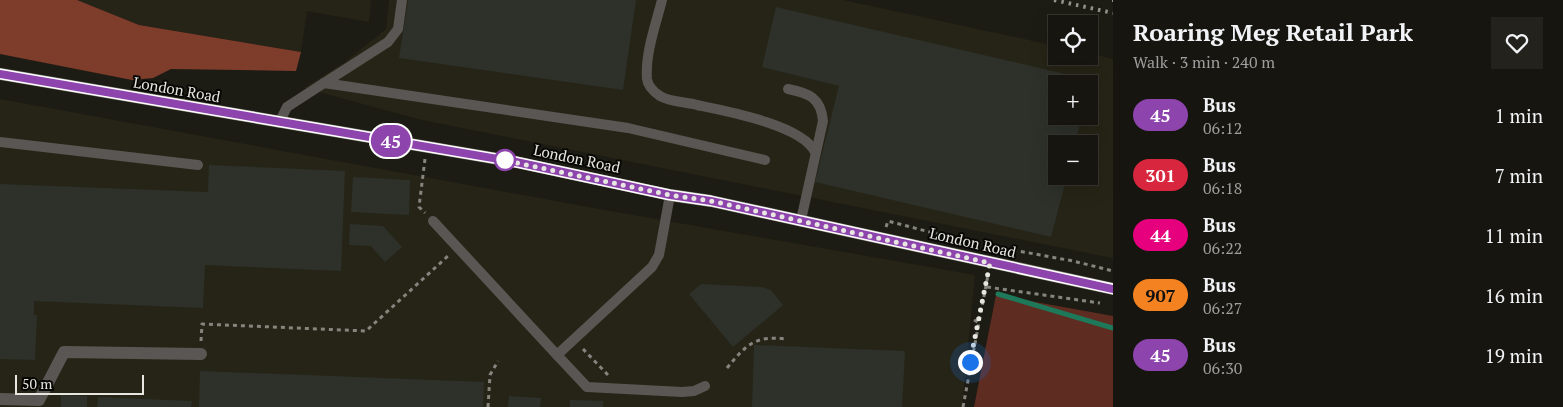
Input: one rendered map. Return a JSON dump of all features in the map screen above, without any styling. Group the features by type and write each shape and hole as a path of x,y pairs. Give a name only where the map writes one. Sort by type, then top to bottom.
{"main road":[{"name":"London Road","path":"0,74 516,162 670,195 711,201 801,220 1113,289"}],"street":[{"path":"0,399 39,400 64,352 201,354"}],"lane":[{"path":"279,123 286,107 388,42 398,29 402,0"},
{"path":"662,0 650,52 647,79 650,88 662,97 738,114 791,131 812,144 816,152"},
{"path":"324,83 628,128 765,160"},
{"path":"788,89 806,92 815,97 822,111 822,121 801,220"},
{"path":"0,142 198,165"},
{"path":"557,355 652,267 659,255 670,195"},
{"path":"433,221 587,387 694,391 705,386"}],"path":[{"path":"427,147 419,207 433,221"},
{"path":"201,354 202,324 366,331 457,247"},
{"path":"1073,260 1113,271"},
{"path":"963,407 966,382 980,323 990,263"},
{"path":"986,287 1104,303"},
{"path":"974,320 980,323"},
{"path":"727,368 745,345 771,337 786,338"},
{"path":"574,339 614,382 614,388"},
{"path":"488,407 490,375 498,360"}],"shaded area":[{"path":"0,0 77,0 139,25 301,52 296,71 171,69 153,78 132,80 0,54"},
{"path":"77,0 371,0 369,22 307,11 301,52 139,25"},
{"path":"389,0 843,0 1048,44 1048,65 1098,65 1098,55 1113,59 1113,258 418,119 304,88 345,62 386,29"},
{"path":"0,99 599,209 975,275 962,407 0,407"},
{"path":"996,295 1113,316 1113,407 974,407"}],"building":[{"path":"408,0 636,0 623,90 399,58"},
{"path":"776,7 1069,75 1048,75 1048,125 1080,125 1077,135 1048,135 1048,185 1065,185 1051,237 815,182 839,86 762,67"},
{"path":"209,165 345,171 341,271 205,265 203,308 34,301 34,315 37,315 35,360 0,359 0,184 208,192"},
{"path":"353,177 410,180 409,215 351,212"},
{"path":"350,224 383,226 402,247 385,262 371,246 349,245"},
{"path":"701,284 761,287 771,290 783,305 733,347 689,294"},
{"path":"754,345 905,351 902,407 752,407"},
{"path":"200,371 484,382 483,407 199,407"},
{"path":"61,395 87,396 87,407 61,407"},
{"path":"509,396 541,398 540,407 508,407"},
{"path":"98,397 192,401 191,407 97,407"},
{"path":"570,400 603,401 603,407 570,407"}],"waterway":[{"path":"998,294 1113,328"}],"railway":[{"path":"1054,0 1113,13"}],"bus line":[{"name":"45","path":"0,74 516,162 670,195 711,201 1113,289"}],"route":[{"path":"505,160 498,159 670,195 711,201 990,263 980,323 970,362"}]}
